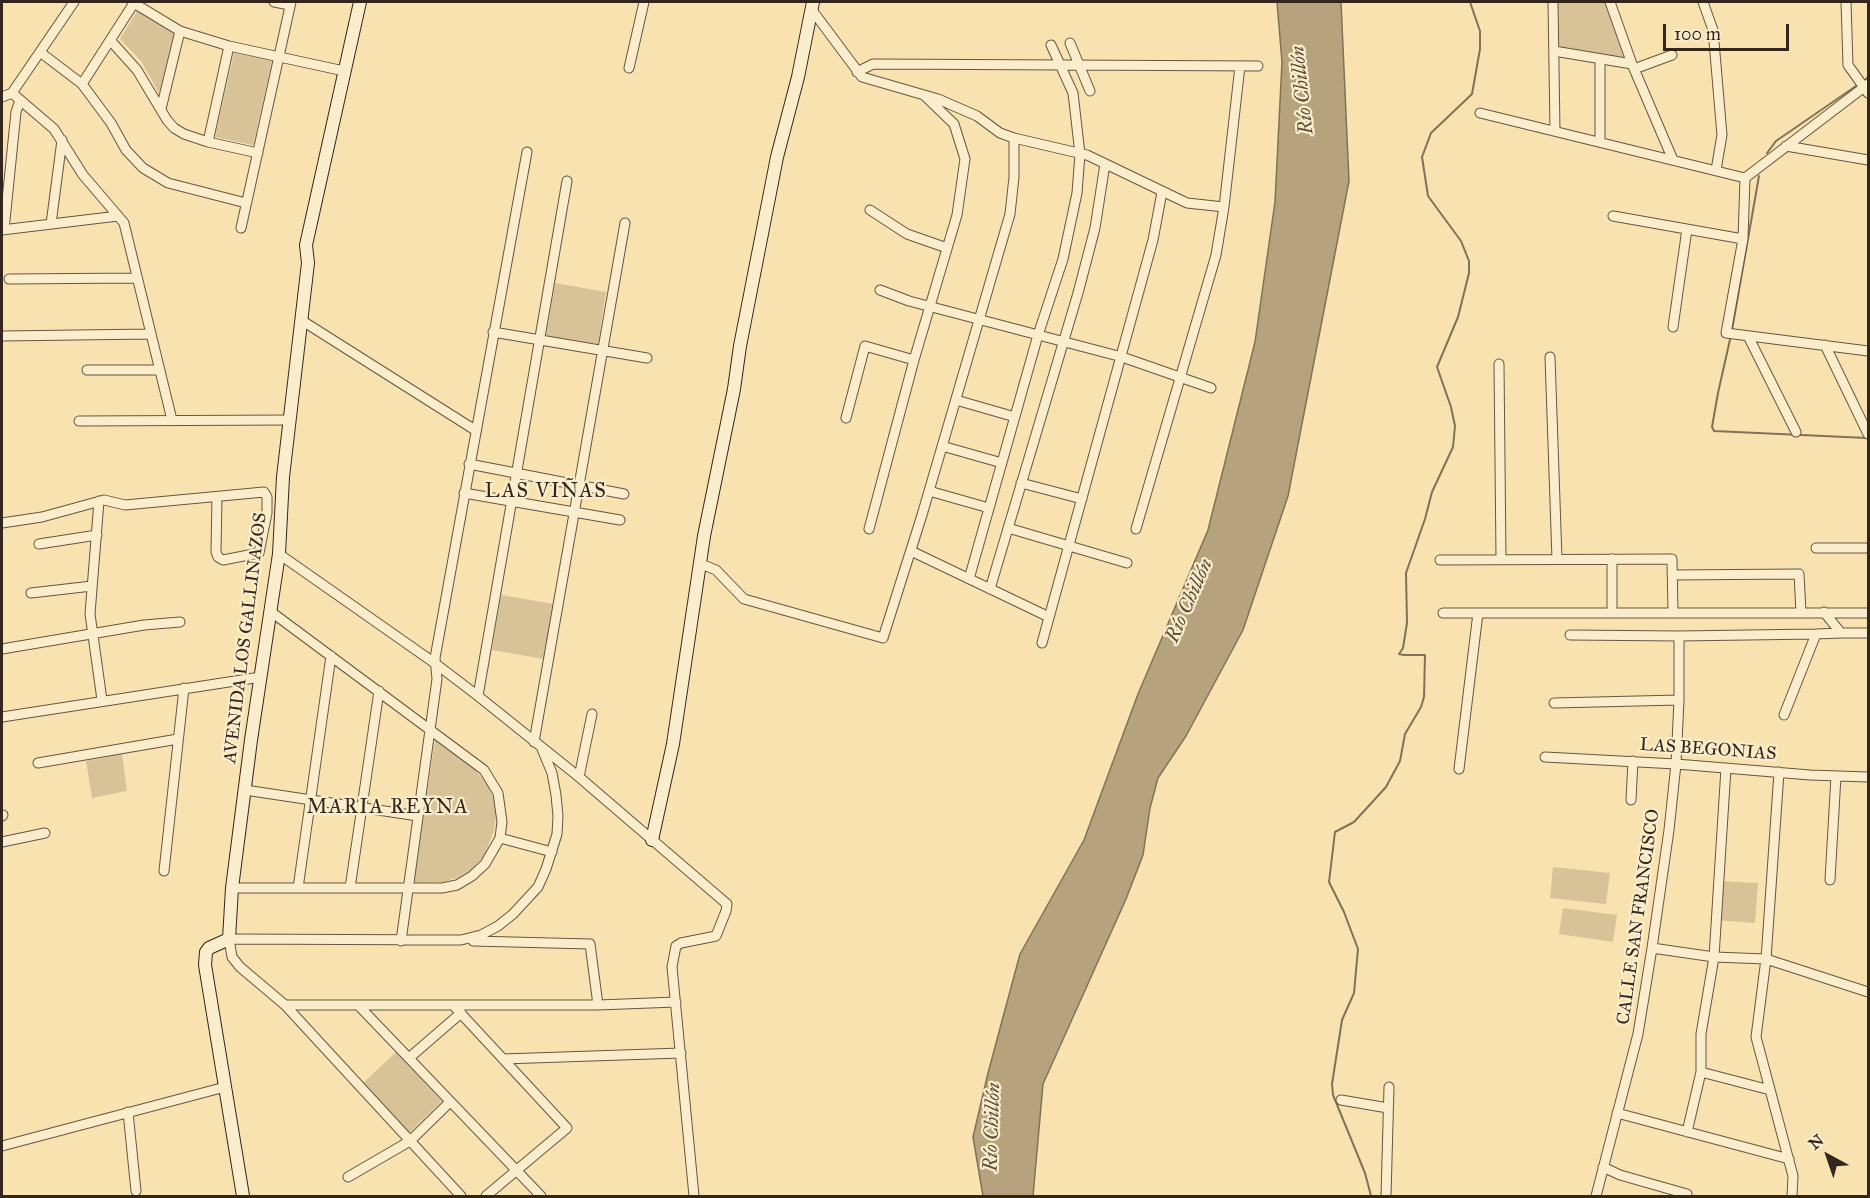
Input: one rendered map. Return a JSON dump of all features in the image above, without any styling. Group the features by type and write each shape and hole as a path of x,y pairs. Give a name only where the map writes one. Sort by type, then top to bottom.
{"street":[{"path":"2,97 12,93 74,2"},
{"path":"82,84 111,41 133,2 180,31 229,46 344,71"},
{"path":"241,228 291,3 274,2"},
{"name":"AVENIDA LOS GALLINAZOS","path":"229,939 232,888 245,790 255,677 270,611 279,554 283,477 308,263 306,245 360,2"},
{"path":"629,68 644,2"},
{"path":"1553,2 1555,131"},
{"path":"1610,2 1633,66 1673,160"},
{"path":"1703,2 1713,30 1722,135 1716,171"},
{"path":"1745,178 1867,88 1848,65 1846,2"},
{"path":"812,6 857,72 864,78 939,99 976,116 1000,132 1014,138 1080,154 1187,203 1224,207"},
{"path":"652,840 673,744 707,524 734,389 740,346 777,157 798,77 812,6"},
{"path":"161,109 180,31"},
{"path":"111,41 137,70 174,128 184,134 258,153"},
{"path":"1070,43 1090,91"},
{"path":"969,579 1038,335 1063,259 1077,193 1080,154 1073,93 1051,45"},
{"path":"208,141 229,46"},
{"path":"1554,51 1633,66 1672,55"},
{"path":"40,52 82,84 111,123 126,150 143,168 168,183 246,203"},
{"path":"1600,59 1600,142"},
{"path":"857,72 873,64 1258,66"},
{"path":"1136,529 1216,255 1224,207 1240,66"},
{"path":"12,93 54,129 83,175 124,223 172,420"},
{"path":"869,530 929,306 957,215 965,159 954,124 924,95"},
{"path":"20,99 16,112 3,230 118,216"},
{"path":"1480,113 1745,178"},
{"path":"701,564 716,570 744,599 883,638 929,491 1010,214 1014,177 1014,138"},
{"path":"51,224 62,140"},
{"path":"1786,146 1869,160"},
{"path":"401,941 431,729 437,679 435,658 527,152"},
{"path":"990,589 1095,228 1105,164"},
{"path":"1745,178 1743,239 1726,333 1869,351"},
{"path":"478,696 567,181"},
{"path":"1042,643 1122,357 1153,240 1162,192"},
{"path":"870,210 907,234 947,248"},
{"path":"1613,216 1743,239"},
{"path":"462,940 481,935 513,914 538,887 552,852 558,825 556,795 552,773 537,745 574,512 625,223"},
{"path":"1673,327 1687,229"},
{"path":"9,279 137,278"},
{"path":"880,290 909,301 1122,357 1211,388"},
{"path":"301,320 476,430"},
{"path":"493,332 647,358"},
{"path":"2,336 151,334"},
{"path":"1748,336 1796,432"},
{"path":"1825,345 1868,434"},
{"path":"846,418 865,346 914,360"},
{"path":"1550,357 1557,559"},
{"path":"1499,364 1501,559"},
{"path":"87,370 160,370"},
{"path":"956,400 1015,417"},
{"path":"79,421 290,420"},
{"path":"942,446 1002,463"},
{"path":"469,464 624,494"},
{"path":"1022,483 1082,499"},
{"path":"929,491 989,508"},
{"path":"2,523 42,517 104,500 125,506 264,492 267,513 259,553 223,560 218,557 216,552 217,497"},
{"path":"464,493 620,520"},
{"path":"99,501 90,614 102,700"},
{"path":"1008,528 1126,563"},
{"path":"39,544 97,535"},
{"path":"1816,548 1869,548"},
{"path":"910,551 1049,617"},
{"path":"279,554 478,696 579,777 727,904 716,936 676,946 672,967 694,1197"},
{"path":"1612,559 1612,612"},
{"path":"1440,560 1672,559 1673,612"},
{"path":"1672,575 1799,573 1801,612"},
{"path":"31,593 92,586"},
{"path":"232,888 442,888 457,885 486,864 500,838 502,807 493,781 474,760 270,611"},
{"path":"1824,612 1841,633"},
{"path":"1443,613 1869,613"},
{"path":"1459,769 1478,613"},
{"path":"2,650 144,625 180,622"},
{"path":"1570,635 1869,633"},
{"path":"1784,715 1816,634"},
{"name":"CALLE SAN FRANCISCO","path":"1596,1197 1638,1035 1652,948 1676,764 1679,636"},
{"path":"298,888 331,656"},
{"path":"2,717 255,677"},
{"path":"164,871 184,688"},
{"path":"350,888 379,691"},
{"path":"1554,703 1679,700"},
{"path":"579,777 592,714"},
{"path":"38,763 178,739"},
{"name":"LAS BEGONIAS","path":"1545,756 1869,777"},
{"path":"1631,800 1633,761"},
{"path":"1687,1132 1701,1072 1701,1034 1714,957 1726,768"},
{"path":"1779,772 1766,959 1756,1037 1793,1176 1792,1197"},
{"path":"1830,880 1836,776"},
{"path":"245,790 418,816"},
{"path":"2,842 45,833"},
{"path":"500,838 552,852"},
{"path":"243,1197 205,965 208,948 229,939 589,943 592,947 598,1005"},
{"path":"229,939 232,957 240,967 285,1005 461,1197"},
{"path":"1652,948 1714,957 1766,959 1869,992"},
{"path":"285,1005 598,1005 676,1002"},
{"path":"358,1005 541,1197"},
{"path":"453,1005 567,1128 486,1197"},
{"path":"409,1059 460,1013"},
{"path":"503,1059 681,1053"},
{"path":"1701,1072 1770,1090"},
{"path":"2,1146 225,1087"},
{"path":"1386,1197 1389,1087"},
{"path":"1341,1100 1388,1108"},
{"path":"348,1177 410,1141 450,1102"},
{"path":"128,1112 136,1191"},
{"path":"1617,1113 1789,1159"},
{"path":"1603,1167 1620,1175 1687,1194"}],"shaded area":[{"path":"1558,2 1605,2 1626,58 1559,47"},
{"path":"137,11 174,34 159,93 141,61 120,39"},
{"path":"234,53 272,61 253,145 215,137"},
{"path":"555,283 606,292 598,344 546,336"},
{"path":"501,595 554,604 544,659 492,650"},
{"path":"435,740 475,770 487,784 494,800 496,815 494,831 484,856 473,868 459,877 443,882 414,883"},
{"path":"122,754 127,791 92,798 86,761"},
{"path":"1553,867 1610,873 1606,904 1550,898"},
{"path":"1718,881 1758,883 1755,923 1715,920"},
{"path":"1563,908 1617,915 1613,942 1559,934"},
{"path":"396,1052 442,1101 409,1133 362,1084"}],"water":[{"name":"Río Chillón","path":"1277,2 1341,2 1349,181 1288,496 1243,630 1186,736 1158,778 1150,808 1143,855 1126,899 1043,1084 1033,1196 983,1196 973,1137 1020,954 1084,840 1138,694 1208,530 1255,342 1275,202 1282,62"}],"waterway":[{"path":"1371,1196 1365,1173 1333,1095 1332,1084 1342,1020 1354,993 1358,949 1344,912 1329,882 1335,832 1354,822 1386,787 1400,761 1405,734 1421,707 1424,697 1425,655 1399,654 1403,648 1407,623 1406,573 1432,492 1453,447 1455,426 1437,367 1458,317 1469,273 1469,261 1461,241 1428,196 1422,157 1431,133 1472,94 1480,49 1480,31 1470,2"},
{"path":"1865,80 1868,77"},
{"path":"1767,153 1776,141 1856,86"},
{"path":"1732,330 1759,176"},
{"path":"1731,335 1718,393 1712,427 1714,431 1867,438"}],"district":[{"name":"LAS VIÑAS","path":"546,492"},
{"name":"MARIA REYNA","path":"388,808"}]}
